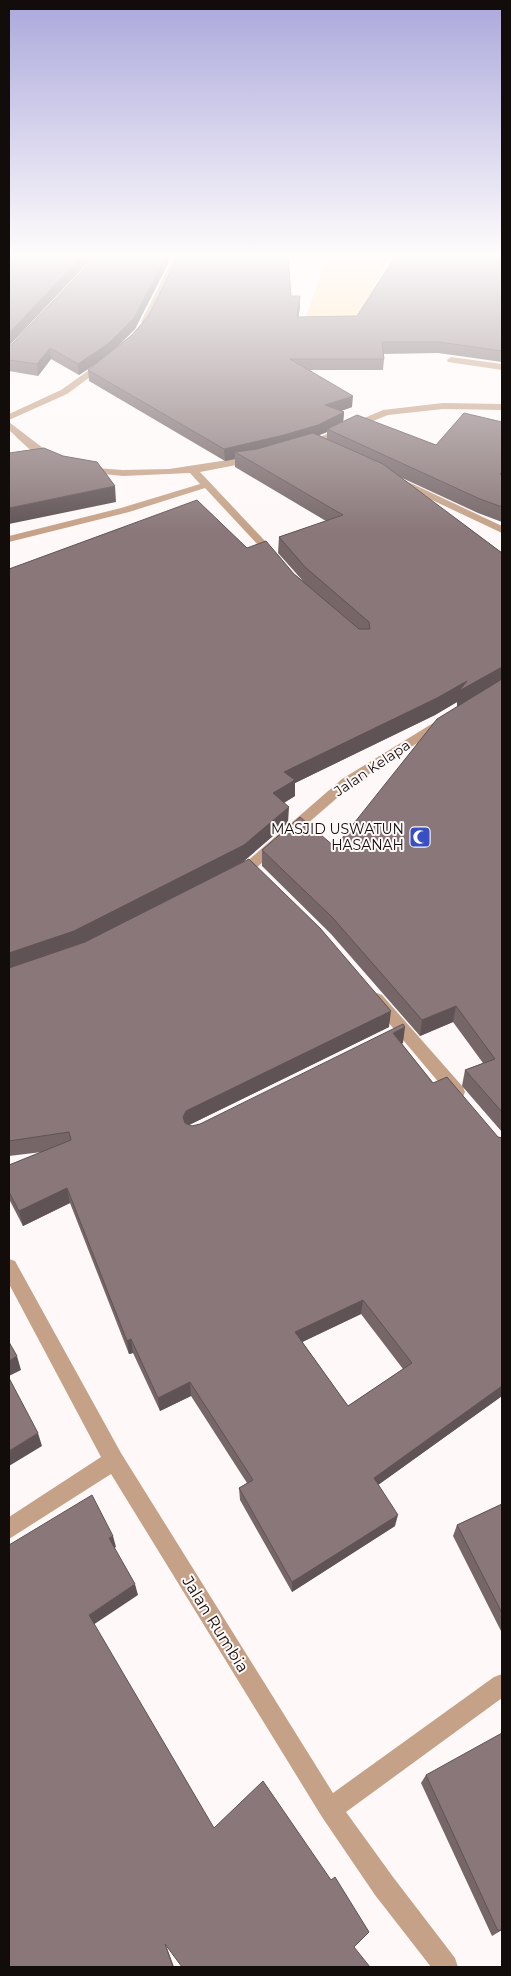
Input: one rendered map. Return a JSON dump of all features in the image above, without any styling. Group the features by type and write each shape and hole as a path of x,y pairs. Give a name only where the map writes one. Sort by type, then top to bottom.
{"street":[{"path":"9,417 64,392 110,359"},
{"path":"451,360 502,367"},
{"path":"295,448 318,445 386,412 442,406 502,406"},
{"path":"9,425 44,455 66,466 88,470 128,472 193,470 222,466 260,457"},
{"path":"193,470 206,485 228,504 281,564"},
{"path":"393,478 502,530"},
{"path":"9,539 125,510 206,485"},
{"name":"Jalan Kelapa","path":"222,882 250,866 347,782 459,712"},
{"path":"250,866 264,880"},
{"path":"368,988 467,1105"},
{"path":"386,1039 403,1030"},
{"name":"Jalan Rumbia","path":"9,1267 114,1460 330,1809 384,1886 446,1967"},
{"path":"9,1529 114,1460"},
{"path":"330,1809 502,1685"}],"building":[{"path":"9,347 103,347 78,364 50,348 37,364 9,360"},
{"path":"117,347 383,347 384,359 290,359 353,396 325,405 344,412 318,425 224,449 88,370"},
{"path":"475,347 502,347 502,351"},
{"path":"464,413 502,422 502,472 500,474 502,475 502,507 480,499 327,429 357,415 436,445"},
{"path":"313,433 383,464 502,553 502,667 459,691 467,681 437,698 284,772 295,780 273,793 289,807 244,845 74,931 9,953 9,569 197,500 247,548 266,541 294,574 359,629 370,629 369,622 305,567 279,537 343,515 235,452 257,449"},
{"path":"44,448 63,456 97,462 115,486 9,508 9,453"},
{"path":"502,679 502,1112 465,1070 495,1059 456,1006 422,1020 332,917 262,850 300,817 335,847 437,719"},
{"path":"249,859 320,928 391,1011 186,1111 183,1117 185,1123 192,1126 200,1124 403,1024 405,1027 393,1033 433,1083 447,1077 498,1137 502,1138 502,1386 374,1478 398,1515 292,1582 239,1488 253,1480 190,1382 158,1398 131,1339 127,1341 67,1188 19,1211 9,1192 9,1165 71,1140 69,1132 9,1141 9,968 85,942","holes":["363,1300 412,1363 348,1406 295,1332"]},
{"path":"9,1342 17,1356 9,1361"},
{"path":"9,1378 38,1433 9,1451"},
{"path":"92,1495 113,1536 109,1538 135,1584 89,1615 214,1828 263,1781 331,1880 335,1877 369,1932 354,1947 370,1967 182,1967 165,1944 173,1967 9,1967 9,1545"},
{"path":"502,1504 502,1613 457,1525"},
{"path":"502,1733 502,1929 498,1931 426,1775"}],"place":[{"name":"MASJID USWATUN HASANAH","path":"420,837"}]}
